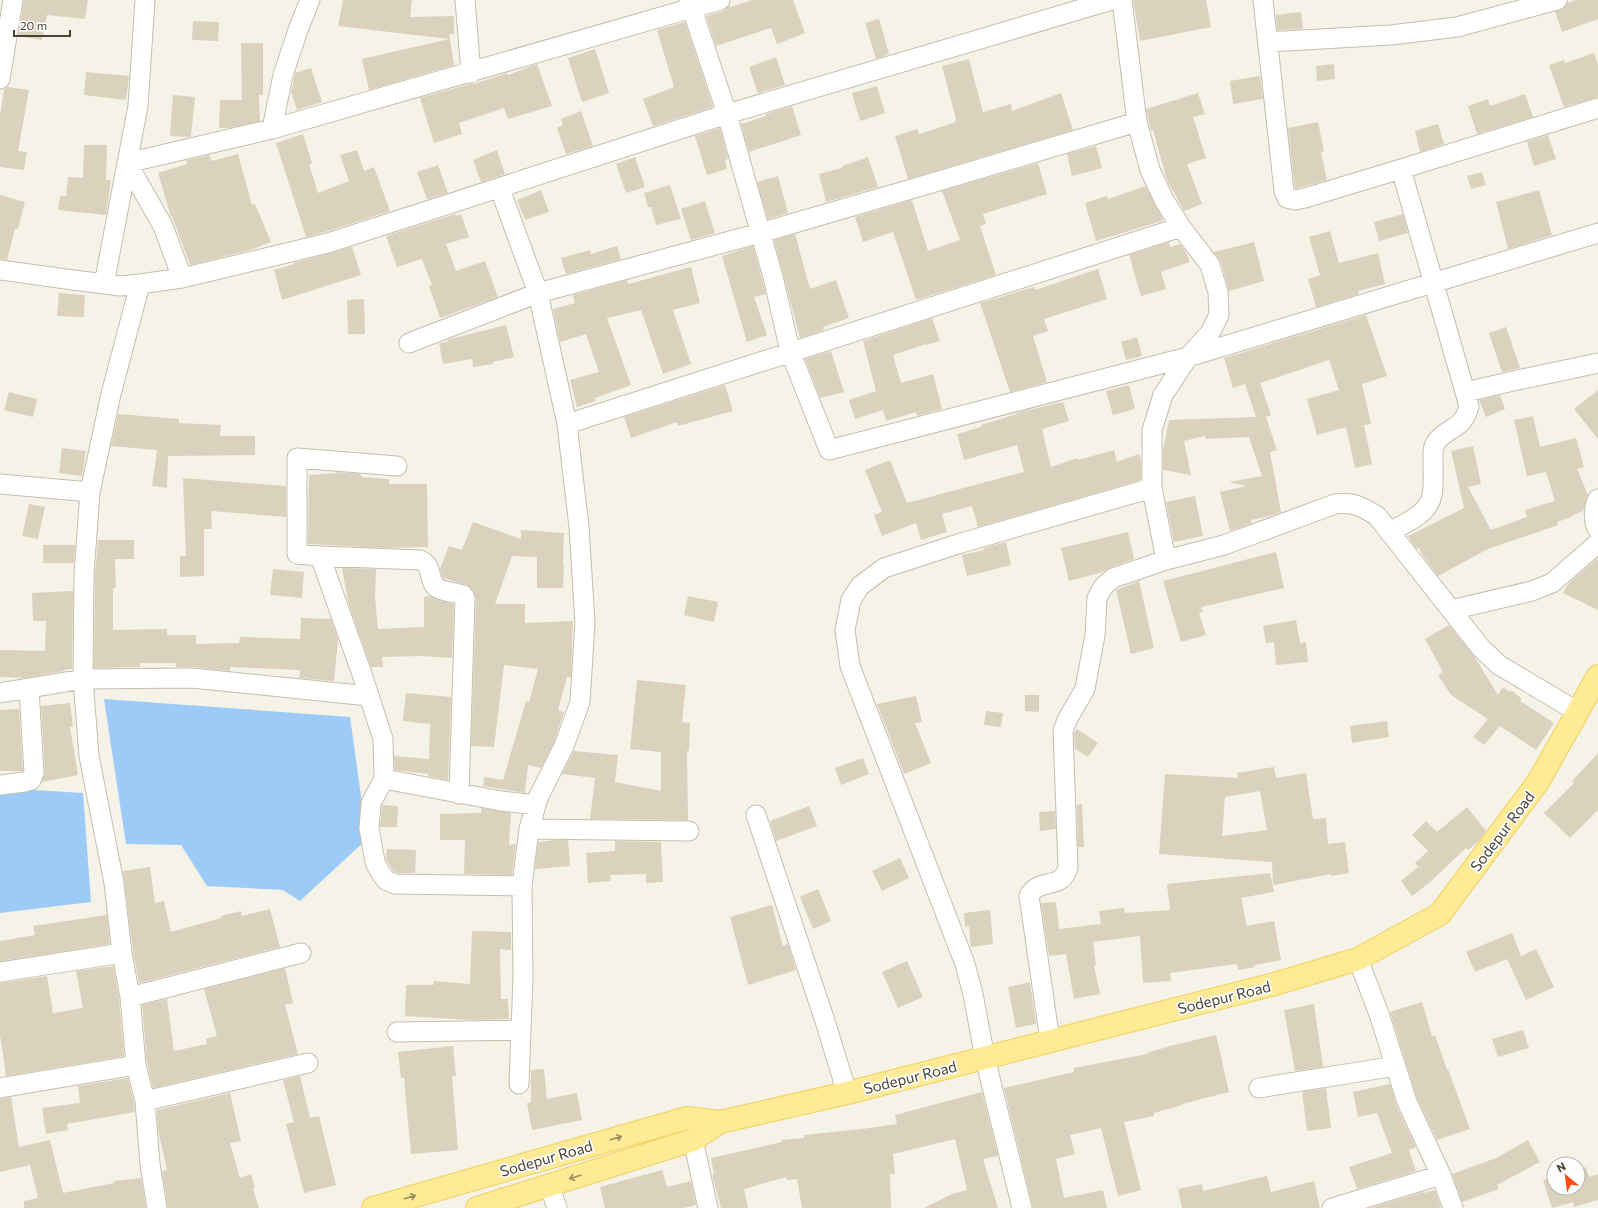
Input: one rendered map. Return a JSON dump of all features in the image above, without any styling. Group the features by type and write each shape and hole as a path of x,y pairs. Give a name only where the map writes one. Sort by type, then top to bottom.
{"main road":[{"name":"Sodepur Road","path":"373,1208 686,1118 720,1122 847,1093 1278,983 1358,959 1440,914 1538,782 1588,701 1598,676"},
{"path":"686,1118 692,1140"},
{"name":"Sodepur Road","path":"477,1208 692,1140 720,1122"}],"street":[{"path":"0,79 13,0"},
{"path":"104,284 138,106 145,0"},
{"path":"272,129 283,75 310,0"},
{"path":"465,0 471,73"},
{"path":"127,163 272,129 471,73 691,4 720,0"},
{"path":"0,270 139,289 328,243 500,189 727,114 1112,0"},
{"path":"1122,0 1137,122 1150,170 1164,200 1210,265 1218,292 1219,315 1210,333 1188,357 1163,395 1152,430 1152,488 1166,560"},
{"path":"1263,0 1284,190 1287,198 1295,200 1305,198 1598,108"},
{"path":"1268,42 1391,36 1457,27 1557,0"},
{"path":"691,4 727,114 773,277 790,352 829,450 1188,357 1598,233"},
{"path":"409,343 538,293 760,233 1137,122"},
{"path":"127,163 163,226 182,278"},
{"path":"1389,532 1416,517 1426,508 1432,497 1433,450 1437,442 1467,416 1469,406 1402,169"},
{"path":"500,189 538,293 567,424 579,526 585,623 580,702 564,746 536,805 529,829 522,886 523,978 519,1084"},
{"path":"567,424 1182,227"},
{"path":"139,289 111,394 90,492 84,574 83,679 89,756 114,883 122,953 130,997 136,1065 145,1101 150,1164 157,1208"},
{"path":"1466,392 1598,363"},
{"path":"397,466 297,458 297,554 420,560 424,561 430,569 435,586 440,589 463,595 465,598 459,794"},
{"path":"0,484 90,492"},
{"path":"1022,1208 985,1058 973,994 964,964 850,666 845,630 851,600 860,586 884,568 961,543 1152,488"},
{"path":"1598,498 1594,515 1598,530"},
{"path":"1050,1041 1029,896 1032,890 1038,886 1056,882 1063,878 1068,868 1063,731 1067,720 1085,689 1095,635 1097,598 1103,586 1113,578 1166,560 1224,545 1334,504 1347,503 1359,505 1377,516 1481,648 1499,665 1588,701"},
{"path":"1451,610 1532,591 1552,583 1598,543"},
{"path":"320,556 383,739 384,779 371,803 369,828 375,862 380,872 386,880 395,884 522,886"},
{"path":"0,693 83,679 192,678 369,696"},
{"path":"0,786 31,780 34,773 29,689"},
{"path":"384,779 459,794 536,805"},
{"path":"756,815 825,1021 847,1093"},
{"path":"529,829 689,831"},
{"path":"0,972 122,953"},
{"path":"130,997 300,953"},
{"path":"1358,959 1379,1014 1407,1102 1441,1175 1452,1208"},
{"path":"397,1032 521,1030"},
{"path":"145,1101 308,1063"},
{"path":"0,1088 136,1065"},
{"path":"1258,1088 1396,1066"},
{"path":"692,1140 708,1208"},
{"path":"1332,1208 1441,1175"}],"water":[{"path":"104,699 350,717 367,839 300,901 283,890 207,886 181,845 126,844"},
{"path":"1,788 83,793 91,902 0,913"}],"building":[{"path":"24,0 88,0 85,19 47,15 42,40 18,36"},
{"path":"343,0 412,0 410,17 454,16 454,34 449,34 454,65 369,90 362,59 449,39 338,26"},
{"path":"752,0 793,0 805,33 777,44 771,28 716,46 706,16 723,11 729,5 730,7"},
{"path":"1133,0 1206,0 1211,27 1140,41"},
{"path":"1576,0 1598,0 1598,19 1562,32 1555,12 1564,8 1567,3"},
{"path":"1301,12 1303,29 1277,30 1276,15"},
{"path":"879,19 889,54 876,59 865,23"},
{"path":"193,21 219,22 218,41 192,40"},
{"path":"685,22 713,107 653,126 643,99 674,87 657,30"},
{"path":"241,43 263,43 263,95 259,95 260,121 230,128 219,128 220,100 242,100"},
{"path":"595,49 609,93 582,102 568,58"},
{"path":"1594,53 1598,65 1598,97 1564,107 1549,65 1564,60 1565,63"},
{"path":"776,57 785,85 758,93 749,67"},
{"path":"969,59 983,112 1011,104 1012,111 1061,93 1073,130 908,179 895,136 917,129 919,134 956,122 942,66"},
{"path":"537,64 552,106 508,119 504,108 459,123 462,134 434,143 420,98 477,83 507,73 508,75"},
{"path":"1334,64 1335,79 1317,81 1316,66"},
{"path":"311,68 322,102 297,110 291,92 295,73"},
{"path":"86,72 129,76 126,100 84,95"},
{"path":"1260,76 1263,99 1233,104 1230,81"},
{"path":"877,86 885,113 860,121 852,93"},
{"path":"8,87 29,90 18,151 27,152 24,170 0,167 0,116 4,89"},
{"path":"1198,93 1205,114 1193,117 1206,158 1187,164 1202,204 1184,211 1167,180 1153,130 1151,131 1146,109"},
{"path":"1525,94 1533,117 1477,134 1468,106 1488,99 1490,106"},
{"path":"173,95 195,97 191,137 170,136"},
{"path":"792,106 801,135 749,152 741,124"},
{"path":"581,111 593,146 566,154 557,128 563,125 561,119"},
{"path":"1318,122 1324,151 1321,152 1327,180 1295,189 1288,128"},
{"path":"1438,124 1444,144 1420,152 1415,131"},
{"path":"720,128 728,159 725,160 727,169 707,175 695,136"},
{"path":"303,134 312,163 309,164 318,193 349,181 340,155 357,150 364,171 374,167 390,211 306,237 276,143"},
{"path":"1548,135 1556,159 1534,166 1527,142"},
{"path":"84,145 107,145 106,180 111,180 106,215 58,210 60,196 66,196 68,177 83,178"},
{"path":"1096,146 1102,168 1072,176 1067,154"},
{"path":"497,150 505,174 481,182 473,160"},
{"path":"238,154 252,205 255,204 271,242 250,250 190,265 172,216 171,217 158,173 187,164 186,161 188,160 209,155 212,161"},
{"path":"635,157 645,187 626,193 616,164"},
{"path":"868,157 878,187 826,202 819,174 842,168 842,166"},
{"path":"1038,163 1047,194 983,214 986,224 980,226 996,275 916,300 893,232 863,242 855,217 912,200 928,251 960,240 942,191"},
{"path":"438,165 448,193 427,199 417,172"},
{"path":"1482,172 1486,185 1471,189 1467,176"},
{"path":"778,176 788,213 768,219 757,182"},
{"path":"670,185 681,219 656,225 651,207 648,207 644,193"},
{"path":"1146,186 1163,219 1162,221 1096,241 1085,203 1107,196 1108,199"},
{"path":"541,190 549,212 525,220 517,200"},
{"path":"1539,190 1552,235 1508,249 1496,202"},
{"path":"0,195 25,202 18,229 15,229 7,260 0,259"},
{"path":"705,201 715,233 691,240 681,209"},
{"path":"455,214 456,216 461,214 469,237 446,244 456,271 485,261 498,297 440,318 429,286 432,285 422,259 397,267 386,236"},
{"path":"1403,214 1408,233 1379,241 1374,222"},
{"path":"1330,231 1339,263 1378,253 1385,284 1358,291 1359,294 1316,307 1308,279 1320,275 1309,237"},
{"path":"795,234 810,289 836,280 849,318 823,327 824,330 800,338 774,240"},
{"path":"1169,242 1170,247 1180,244 1186,252 1190,262 1161,272 1166,289 1141,296 1129,255"},
{"path":"1254,242 1264,281 1229,291 1221,262 1214,252"},
{"path":"617,246 621,259 566,274 561,258 590,250 591,254"},
{"path":"753,246 766,294 754,297 767,335 747,342 722,256"},
{"path":"352,247 361,275 282,300 274,270 294,264 293,263"},
{"path":"691,267 700,303 673,310 691,364 663,374 641,310 607,318 631,385 595,398 596,401 577,407 570,380 599,372 586,334 560,342 553,309 575,303 573,295 627,280 628,284"},
{"path":"1098,269 1107,299 1044,319 1048,331 1033,336 1047,382 1010,392 980,303 1034,287 1035,290"},
{"path":"59,293 85,295 84,317 57,316"},
{"path":"364,299 365,334 348,334 347,300"},
{"path":"1366,315 1387,376 1362,384 1371,424 1364,425 1372,464 1355,468 1346,427 1317,435 1307,399 1339,390 1329,360 1260,383 1271,415 1266,417 1277,450 1270,452 1281,512 1251,520 1252,523 1230,531 1220,492 1246,486 1229,482 1262,476 1249,437 1206,439 1205,436 1184,441 1191,475 1163,470 1163,450 1169,420 1256,417 1245,384 1233,388 1224,358"},
{"path":"932,318 940,341 893,355 901,383 933,374 942,409 917,416 916,412 886,421 883,410 855,419 849,400 876,391 863,341"},
{"path":"506,325 514,357 493,362 493,364 473,367 472,359 443,364 439,343 448,342 447,340 450,339"},
{"path":"1506,327 1520,368 1502,372 1489,333"},
{"path":"1137,337 1142,356 1126,360 1121,342"},
{"path":"831,351 844,392 820,398 805,359"},
{"path":"725,385 733,411 678,426 677,422 631,438 624,417"},
{"path":"1129,385 1135,409 1113,415 1106,391"},
{"path":"1598,390 1598,439 1574,409"},
{"path":"9,392 37,399 33,417 4,410"},
{"path":"1500,395 1505,409 1486,417 1479,400"},
{"path":"1063,402 1069,421 1042,429 1051,467 1077,458 1078,460 1114,450 1117,462 1139,454 1141,460 1141,480 978,527 972,506 942,514 947,532 921,540 916,523 882,536 874,515 882,512 865,470 890,460 907,503 1024,472 1017,445 964,460 957,434 981,427 981,425 1017,414 1016,413"},
{"path":"118,414 179,419 179,423 221,425 220,436 255,436 255,455 168,456 167,488 152,486 157,450 111,446"},
{"path":"1533,416 1540,447 1576,438 1584,467 1577,469 1588,495 1583,511 1571,516 1572,517 1557,522 1558,525 1488,549 1438,576 1419,548 1417,549 1408,536 1464,508 1451,451 1473,446 1481,484 1468,487 1491,530 1527,517 1525,510 1555,501 1546,472 1527,476 1514,420"},
{"path":"62,448 86,451 82,476 59,473"},
{"path":"336,472 361,474 361,477 389,479 389,484 427,484 428,547 384,548 308,544 309,475"},
{"path":"183,478 286,486 286,517 211,511 212,529 204,529 204,576 180,577 180,556 186,556"},
{"path":"1195,496 1203,536 1174,542 1166,502"},
{"path":"29,504 45,507 38,539 22,536"},
{"path":"473,522 521,539 521,530 564,533 563,588 537,588 537,557 512,556 495,604 525,604 525,623 573,621 571,677 567,677 558,710 564,712 554,742 541,768 528,765 525,793 483,786 484,777 503,780 526,701 529,702 538,669 504,665 494,747 471,746 476,598 472,589 467,585 443,578 440,569 449,546 462,550"},
{"path":"1128,532 1134,559 1109,568 1103,572 1069,581 1061,548"},
{"path":"98,540 134,540 134,559 115,559 116,588 113,588 113,630 167,629 167,635 196,635 196,644 239,643 240,637 300,639 301,618 331,619 338,639 334,681 299,678 300,670 230,667 230,671 193,667 176,667 176,663 140,663 140,667 94,668 95,574"},
{"path":"1006,542 1011,565 967,576 962,555 984,550 983,548"},
{"path":"43,545 75,545 74,563 43,563"},
{"path":"1276,552 1284,588 1201,607 1203,612 1199,613 1206,635 1181,642 1163,581"},
{"path":"1598,558 1598,610 1563,593 1568,584"},
{"path":"342,568 376,569 375,596 378,629 424,627 424,597 430,596 441,601 454,604 452,658 421,656 382,657 383,667 371,667 348,602"},
{"path":"273,569 304,572 302,598 270,595"},
{"path":"1139,581 1154,648 1131,654 1116,590"},
{"path":"73,591 72,669 25,678 0,677 0,650 45,651 46,621 33,621 32,593"},
{"path":"688,596 718,602 714,622 684,615"},
{"path":"1296,620 1300,643 1306,642 1308,662 1276,665 1274,642 1266,643 1263,626"},
{"path":"1449,625 1474,656 1498,695 1503,687 1510,692 1511,690 1522,699 1520,701 1554,723 1536,750 1500,726 1484,745 1473,737 1488,719 1451,695 1438,675 1443,672 1425,639"},
{"path":"637,680 686,685 682,722 690,723 689,751 687,751 688,820 590,819 595,778 562,774 574,751 618,755 615,782 661,791 661,752 630,749"},
{"path":"406,693 451,697 448,780 428,776 428,774 395,770 394,756 429,759 430,724 403,721"},
{"path":"1025,695 1039,695 1039,712 1025,711"},
{"path":"916,696 922,722 915,723 931,763 904,774 877,704"},
{"path":"70,703 73,727 70,727 78,775 42,782 45,772 41,706"},
{"path":"19,709 23,771 0,771 0,710"},
{"path":"986,711 1003,713 1001,727 984,725"},
{"path":"1387,721 1389,737 1352,743 1350,726"},
{"path":"1077,729 1098,743 1088,757 1075,749 1074,733"},
{"path":"1598,753 1598,810 1570,838 1544,813 1574,783 1572,781"},
{"path":"863,758 869,774 841,785 835,768"},
{"path":"1274,767 1276,778 1306,773 1313,819 1326,818 1328,844 1345,842 1349,873 1331,876 1331,874 1273,885 1272,862 1159,854 1165,774 1238,778 1237,773","holes":["1260,791 1267,830 1222,836 1225,797"]},
{"path":"1082,804 1084,847 1078,847 1077,805"},
{"path":"382,805 398,806 397,827 380,827"},
{"path":"809,806 817,826 776,841 770,821"},
{"path":"1467,807 1486,831 1479,841 1468,850 1466,848 1429,883 1412,896 1401,881 1418,867 1415,863 1428,851 1412,835 1426,821 1437,832"},
{"path":"481,808 511,813 509,845 516,844 512,875 464,874 465,840 440,840 440,814 481,813"},
{"path":"1055,811 1056,829 1040,831 1039,812"},
{"path":"568,840 570,866 535,869 538,842"},
{"path":"615,841 661,842 663,882 646,883 646,874 610,875 611,881 588,883 586,853 615,851"},
{"path":"387,849 416,850 415,873 397,873 393,871 386,859"},
{"path":"900,858 909,878 882,891 872,871"},
{"path":"150,867 155,903 164,901 171,932 241,911 242,916 270,909 280,947 139,983 133,951 123,871"},
{"path":"1270,873 1274,892 1241,898 1247,926 1274,921 1281,960 1254,965 1255,967 1238,970 1237,964 1170,973 1171,981 1143,983 1140,936 1093,942 1096,965 1094,965 1100,994 1074,999 1066,954 1049,956 1041,903 1056,902 1059,929 1101,924 1099,911 1124,908 1125,913 1170,910 1167,884"},
{"path":"818,889 831,921 813,929 800,897"},
{"path":"772,905 783,946 788,944 796,970 748,985 730,917"},
{"path":"990,910 993,944 971,947 969,926 965,927 964,913"},
{"path":"107,915 110,944 0,961 0,941 35,935 33,926"},
{"path":"472,931 511,932 511,950 500,949 501,999 508,999 509,1019 472,1020 405,1016 406,985 433,985 434,981 470,984"},
{"path":"1512,933 1521,956 1536,949 1554,987 1526,1000 1507,959 1475,972 1466,952"},
{"path":"907,961 923,997 898,1008 882,972"},
{"path":"113,966 119,998 124,1056 6,1076 0,1035 0,983 47,976 53,1013 83,1008 76,971"},
{"path":"285,968 293,1003 285,1005 298,1054 153,1088 147,1063 142,1005 167,999 174,1051 207,1044 206,1039 217,1036 204,989"},
{"path":"1030,982 1036,1024 1016,1028 1008,987"},
{"path":"1422,1002 1432,1036 1435,1035 1470,1129 1437,1140 1417,1098 1390,1012"},
{"path":"1314,1004 1323,1067 1295,1071 1284,1010"},
{"path":"1523,1030 1529,1048 1498,1057 1492,1039"},
{"path":"1216,1035 1229,1092 1182,1104 1154,1113 1154,1116 1124,1122 1141,1190 1118,1196 1101,1128 1070,1135 1075,1154 1056,1159 1064,1198 1103,1190 1107,1208 1033,1208 1004,1088 1074,1072 1074,1068 1147,1054 1170,1046"},
{"path":"453,1046 456,1076 452,1076 458,1150 411,1154 404,1078 401,1078 398,1052"},
{"path":"544,1069 547,1099 577,1093 582,1120 532,1130 527,1103 531,1102 531,1070"},
{"path":"300,1076 310,1118 319,1116 336,1185 304,1193 286,1124 294,1122 283,1080"},
{"path":"128,1078 135,1112 67,1124 68,1130 46,1134 42,1108 80,1103 78,1086"},
{"path":"1390,1084 1397,1107 1416,1147 1409,1150 1416,1171 1357,1189 1349,1167 1392,1153 1377,1113 1358,1117 1353,1092"},
{"path":"1326,1088 1331,1128 1307,1131 1302,1092"},
{"path":"982,1092 998,1156 983,1159 998,1208 924,1208 952,1194 967,1190 955,1139 893,1154 895,1174 890,1174 891,1208 802,1208 797,1179 787,1180 786,1177 744,1189 748,1208 721,1208 712,1175 714,1175 711,1158 782,1142 782,1140 804,1138 804,1135 897,1124 895,1115"},
{"path":"230,1093 241,1141 230,1143 240,1178 251,1174 255,1188 253,1189 259,1208 168,1208 162,1171 167,1170 158,1130 157,1110"},
{"path":"11,1097 19,1147 50,1140 63,1193 114,1183 114,1181 141,1178 146,1208 24,1208 24,1201 38,1198 30,1165 0,1172 0,1099"},
{"path":"1528,1140 1540,1162 1497,1185 1499,1189 1462,1202 1452,1174 1496,1158"},
{"path":"1586,1167 1589,1177 1598,1174 1598,1200 1574,1207 1573,1202 1552,1208 1548,1196 1586,1196"},
{"path":"662,1170 667,1187 691,1181 696,1205 683,1208 605,1208 600,1187"},
{"path":"1267,1176 1271,1192 1314,1181 1320,1208 1182,1208 1178,1189 1202,1184 1203,1191"},
{"path":"1546,1179 1546,1189 1543,1180"},
{"path":"1435,1190 1441,1208 1370,1208 1423,1192"}]}
